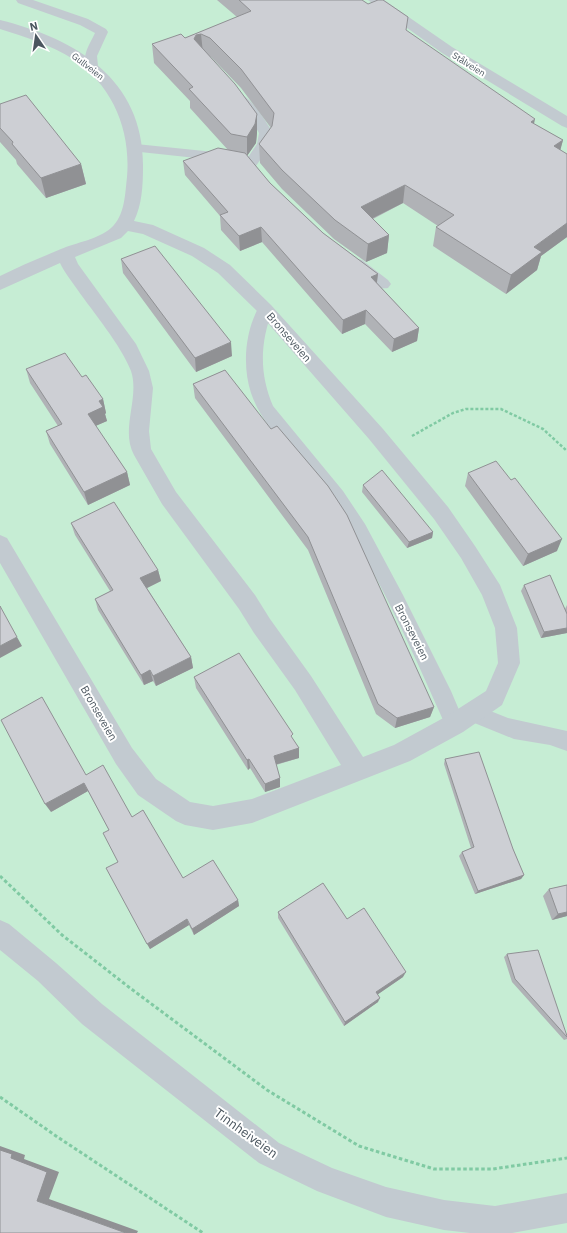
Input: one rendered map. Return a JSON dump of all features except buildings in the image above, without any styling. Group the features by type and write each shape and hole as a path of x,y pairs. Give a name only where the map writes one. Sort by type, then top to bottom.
{"street":[{"name":"Stålveien","path":"375,0 447,50 567,123"},
{"name":"Gullveien","path":"0,24 61,46 92,66 107,81 123,104 128,116 136,148 133,200 129,216 118,232 96,244 37,265 0,284"},
{"path":"123,224 147,230 198,252 224,269 265,309"},
{"path":"65,254 70,266 125,344 140,371 144,388 139,431 141,450 169,498 247,602 262,626 304,683 357,769"},
{"name":"Bronseveien","path":"0,544 124,756 148,787 185,813 214,818 252,811 357,769 402,753 464,719 494,698 509,664 506,628 492,592 468,552 441,513 388,448 265,309"},
{"name":"Tinnheiveien","path":"0,933 47,972 92,1014 269,1153 327,1181 386,1202 444,1215 495,1221 567,1208"}],"lane":[{"path":"22,0 84,22 102,32 91,56 92,66"},
{"path":"232,89 258,119 266,133 264,144 251,163"},
{"path":"136,148 228,158 251,163 261,175"},
{"path":"345,255 383,284"},
{"name":"Bronseveien","path":"265,309 259,324 255,344 254,364 258,386 265,406 343,505 364,538 444,698 464,719"},
{"path":"464,719 489,722 567,740"}],"path":[{"path":"388,448 453,413 466,409 501,409 543,429 567,451"},
{"path":"0,876 62,935 130,988 267,1090 360,1146 434,1169 493,1169 567,1158"},
{"path":"0,1097 59,1138 203,1233"}],"green space":[{"path":"0,0 567,0 567,1233 0,1233"}]}
